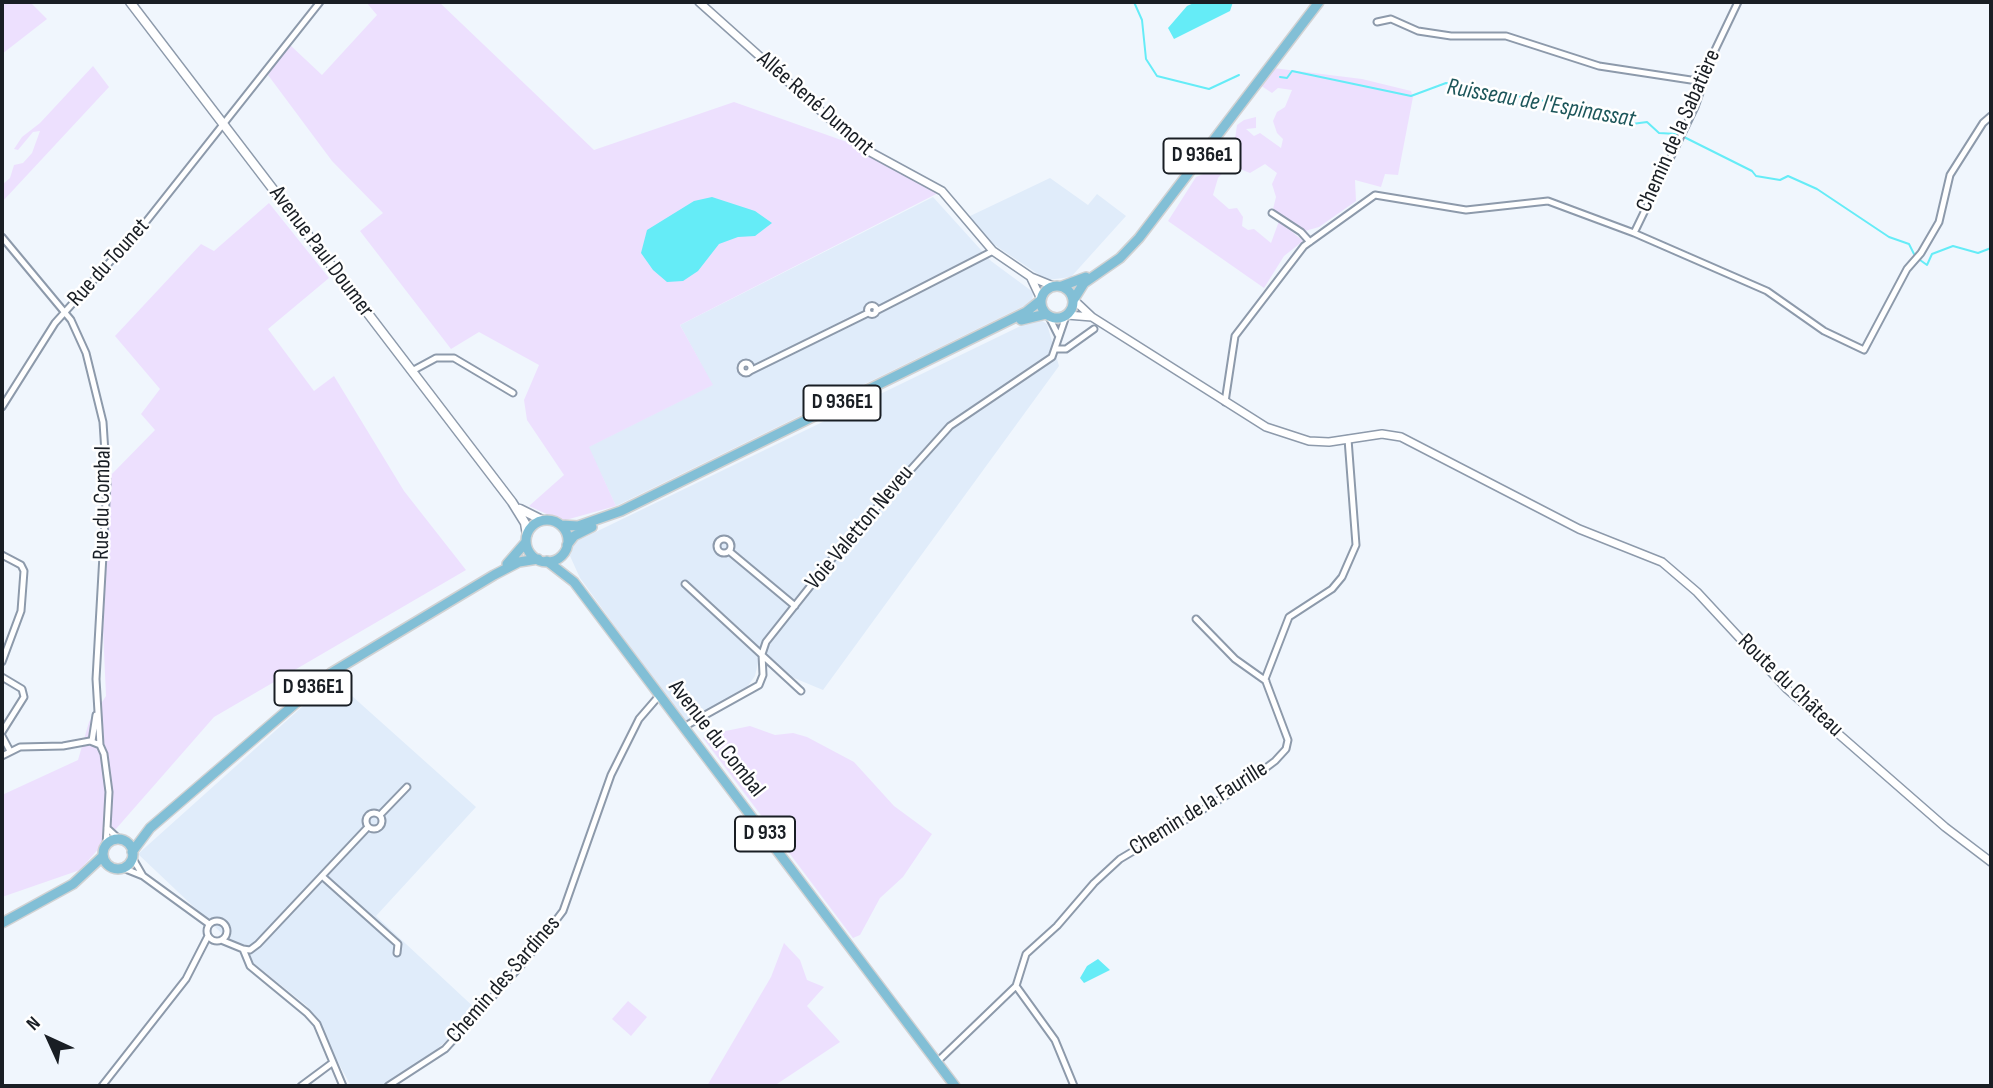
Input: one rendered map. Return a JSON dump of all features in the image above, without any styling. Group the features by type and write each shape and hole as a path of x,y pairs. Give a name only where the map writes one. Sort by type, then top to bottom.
{"main road":[{"name":"Avenue Paul Doumer","path":"130,2 512,502"},
{"name":"D 936e1","path":"1058,286 1073,284 1098,268 1135,234 1316,2"},
{"name":"D 936e1","path":"1074,300 1084,283 1120,258 1139,238 1316,2"},
{"path":"1058,286 1070,291 1074,300 1067,315 1057,318 1047,315 1041,299 1045,291 1058,286"},
{"name":"D 936E1","path":"561,525 578,526 621,511 1026,312 1041,299"},
{"name":"D 936e1","path":"884,387 1019,320 1047,315"},
{"name":"D 936E1","path":"566,547 579,533 884,387"},
{"path":"512,502 531,517 561,525 567,534 566,547 558,558 542,560 532,555 526,539 525,523 512,502"},
{"path":"526,539 532,526 542,520"},
{"name":"D 936E1","path":"494,575 516,557 526,539"},
{"name":"D 933","path":"566,547 566,562 574,582"},
{"name":"D 936E1","path":"132,854 150,828 331,673 494,575 519,562 542,560"},
{"name":"D 933","path":"542,560 574,582"},
{"name":"Avenue du Combal","path":"574,582 658,697 955,1086"},
{"name":"D 936E1","path":"121,840 150,828"},
{"path":"2,923 82,877 111,868 123,868 132,854 121,840 104,851 82,877"},
{"path":"104,851 111,868"}],"street":[{"name":"Rue du Tounet","path":"2,407 65,312 145,223 320,2"},
{"name":"Allée René Dumont","path":"699,2 861,147 942,191 993,251 1031,277 1058,286"},
{"name":"Chemin de la Sabatière","path":"1225,402 1235,336 1297,254 1375,195 1466,209 1548,201 1634,233 1738,2"},
{"path":"1377,22 1391,19 1418,31 1451,36 1506,36 1599,66 1704,82"},
{"path":"1634,233 1767,291 1824,331 1864,351 1907,269 1921,253 1939,222 1954,169 1991,116"},
{"path":"1272,213 1301,232 1310,242"},
{"name":"Rue du Combal","path":"2,237 65,312 86,354 100,410 106,456 106,519 98,608 96,702 92,741"},
{"path":"750,371 868,313 868,307 872,305 876,311 993,251"},
{"path":"1031,277 1041,299"},
{"name":"Route du Château","path":"1074,300 1092,317 1225,402 1286,435 1308,441 1382,434 1401,437 1578,529 1662,562 1681,576 1787,689 1945,827 1991,862"},
{"path":"1047,315 1058,335"},
{"path":"1056,349 1058,335 1067,315 1092,317"},
{"name":"Voie Valetton Neveu","path":"691,723 754,690 762,675 761,654 766,642 843,545 940,436 962,417 1044,364 1056,349 1066,349 1094,329"},
{"path":"412,371 436,358 454,358 513,393"},
{"path":"1196,619 1235,659 1266,681 1289,617 1332,589 1342,576 1356,545 1349,439"},
{"path":"729,551 795,606"},
{"path":"2,555 21,565 24,570 21,611 2,662"},
{"path":"685,584 801,691"},
{"path":"2,677 22,689 24,697 2,734 10,751"},
{"name":"Chemin de la Faurille","path":"937,1062 1016,986 1026,954 1120,859 1239,788 1281,755 1288,740 1266,681"},
{"name":"Chemin des Sardines","path":"388,1086 445,1049 525,961 563,911 611,775 639,719 658,697"},
{"name":"Rue du Combal","path":"96,702 100,745 104,754 109,792 104,851"},
{"path":"2,755 20,747 64,746 92,741 100,745"},
{"path":"380,816 407,788"},
{"path":"373,813 380,816 382,822 379,828 369,827 367,817 373,813"},
{"path":"243,950 250,950 258,944 369,827"},
{"path":"107,828 121,840"},
{"path":"132,854 143,876"},
{"path":"123,868 143,876 209,924 221,922 234,944"},
{"path":"322,876 398,944 397,953"},
{"path":"201,955 209,924"},
{"path":"102,1086 160,1014 201,955 227,933"},
{"path":"208,936 234,944 243,950 250,966 293,1000 317,1024 343,1086"},
{"path":"1016,986 1055,1040 1074,1086"},
{"path":"301,1086 332,1063"}],"shaded area":[{"path":"2,2 30,2 47,19 2,54"},
{"path":"366,2 439,2 594,150 734,102 861,147 942,191 680,325 713,385 589,447 616,506 562,521 529,506 564,475 527,420 524,400 539,365 479,332 451,349 360,231 383,213 332,161 268,75 289,44 322,75 377,15"},
{"path":"93,66 109,87 2,202 2,185 10,178 14,165 23,163 32,153 40,131 33,132 18,150 14,149 22,137 40,123"},
{"path":"1273,68 1362,79 1411,91 1413,97 1398,175 1385,174 1381,187 1355,180 1356,201 1319,227 1305,231 1273,209 1276,197 1272,184 1277,173 1265,164 1250,173 1230,165 1218,178 1213,195 1229,209 1237,208 1243,217 1242,226 1248,230 1254,229 1271,243 1279,221 1303,241 1284,256 1264,288 1168,221 1196,177 1221,167 1227,161 1237,125 1244,120 1256,117 1256,128 1246,129 1254,136 1260,133 1281,148 1283,139 1277,133 1273,121 1277,112 1285,107 1292,90 1278,88 1272,93 1260,85"},
{"path":"1050,178 1088,205 1097,194 1126,216 1071,277 1047,280 981,236 968,217"},
{"path":"933,197 991,261 1033,292 1032,302 616,506 588,447 712,385 680,325"},
{"path":"269,203 329,278 268,329 314,391 334,376 404,491 466,570 214,717 80,870 2,897 2,795 78,760 89,722 106,696 103,629 110,476 155,430 141,414 160,389 115,336 201,244 214,251"},
{"path":"1037,318 1047,324 1059,366 823,690 758,663 755,676 747,687 688,727 580,578 570,556 575,542"},
{"path":"333,679 476,807 376,916 478,1011 435,1051 382,1086 351,1086 307,1006 252,962 138,854"},
{"path":"750,726 775,735 793,733 807,737 854,762 894,806 932,834 903,877 880,898 860,935 853,938 703,738 706,735"},
{"path":"784,943 800,960 807,980 824,987 807,1006 840,1042 774,1086 707,1086 771,977"},
{"path":"628,1001 647,1017 631,1036 612,1019"}],"water":[{"path":"1196,2 1233,2 1230,11 1174,39 1168,28 1187,6"},
{"path":"712,197 755,211 772,223 755,236 738,237 719,244 698,271 683,281 667,282 653,270 641,253 647,230 694,201"},
{"path":"1098,959 1110,970 1084,983 1080,978 1087,966"}],"waterway":[{"name":"Ruisseau de l'Espinassat","path":"1134,2 1142,20 1146,59 1157,76 1209,89 1239,75"},
{"name":"Ruisseau de l'Espinassat","path":"1280,77 1287,78 1292,71 1411,96 1446,83 1599,111 1632,124 1647,122 1659,133 1677,134"},
{"name":"Ruisseau de l'Espinassat","path":"1684,137 1752,171 1756,176 1780,180 1788,176 1817,189 1889,237 1909,244 1914,254"},
{"name":"Ruisseau de l'Espinassat","path":"1920,260 1927,265 1932,254 1953,246 1978,253 1991,248"}]}
